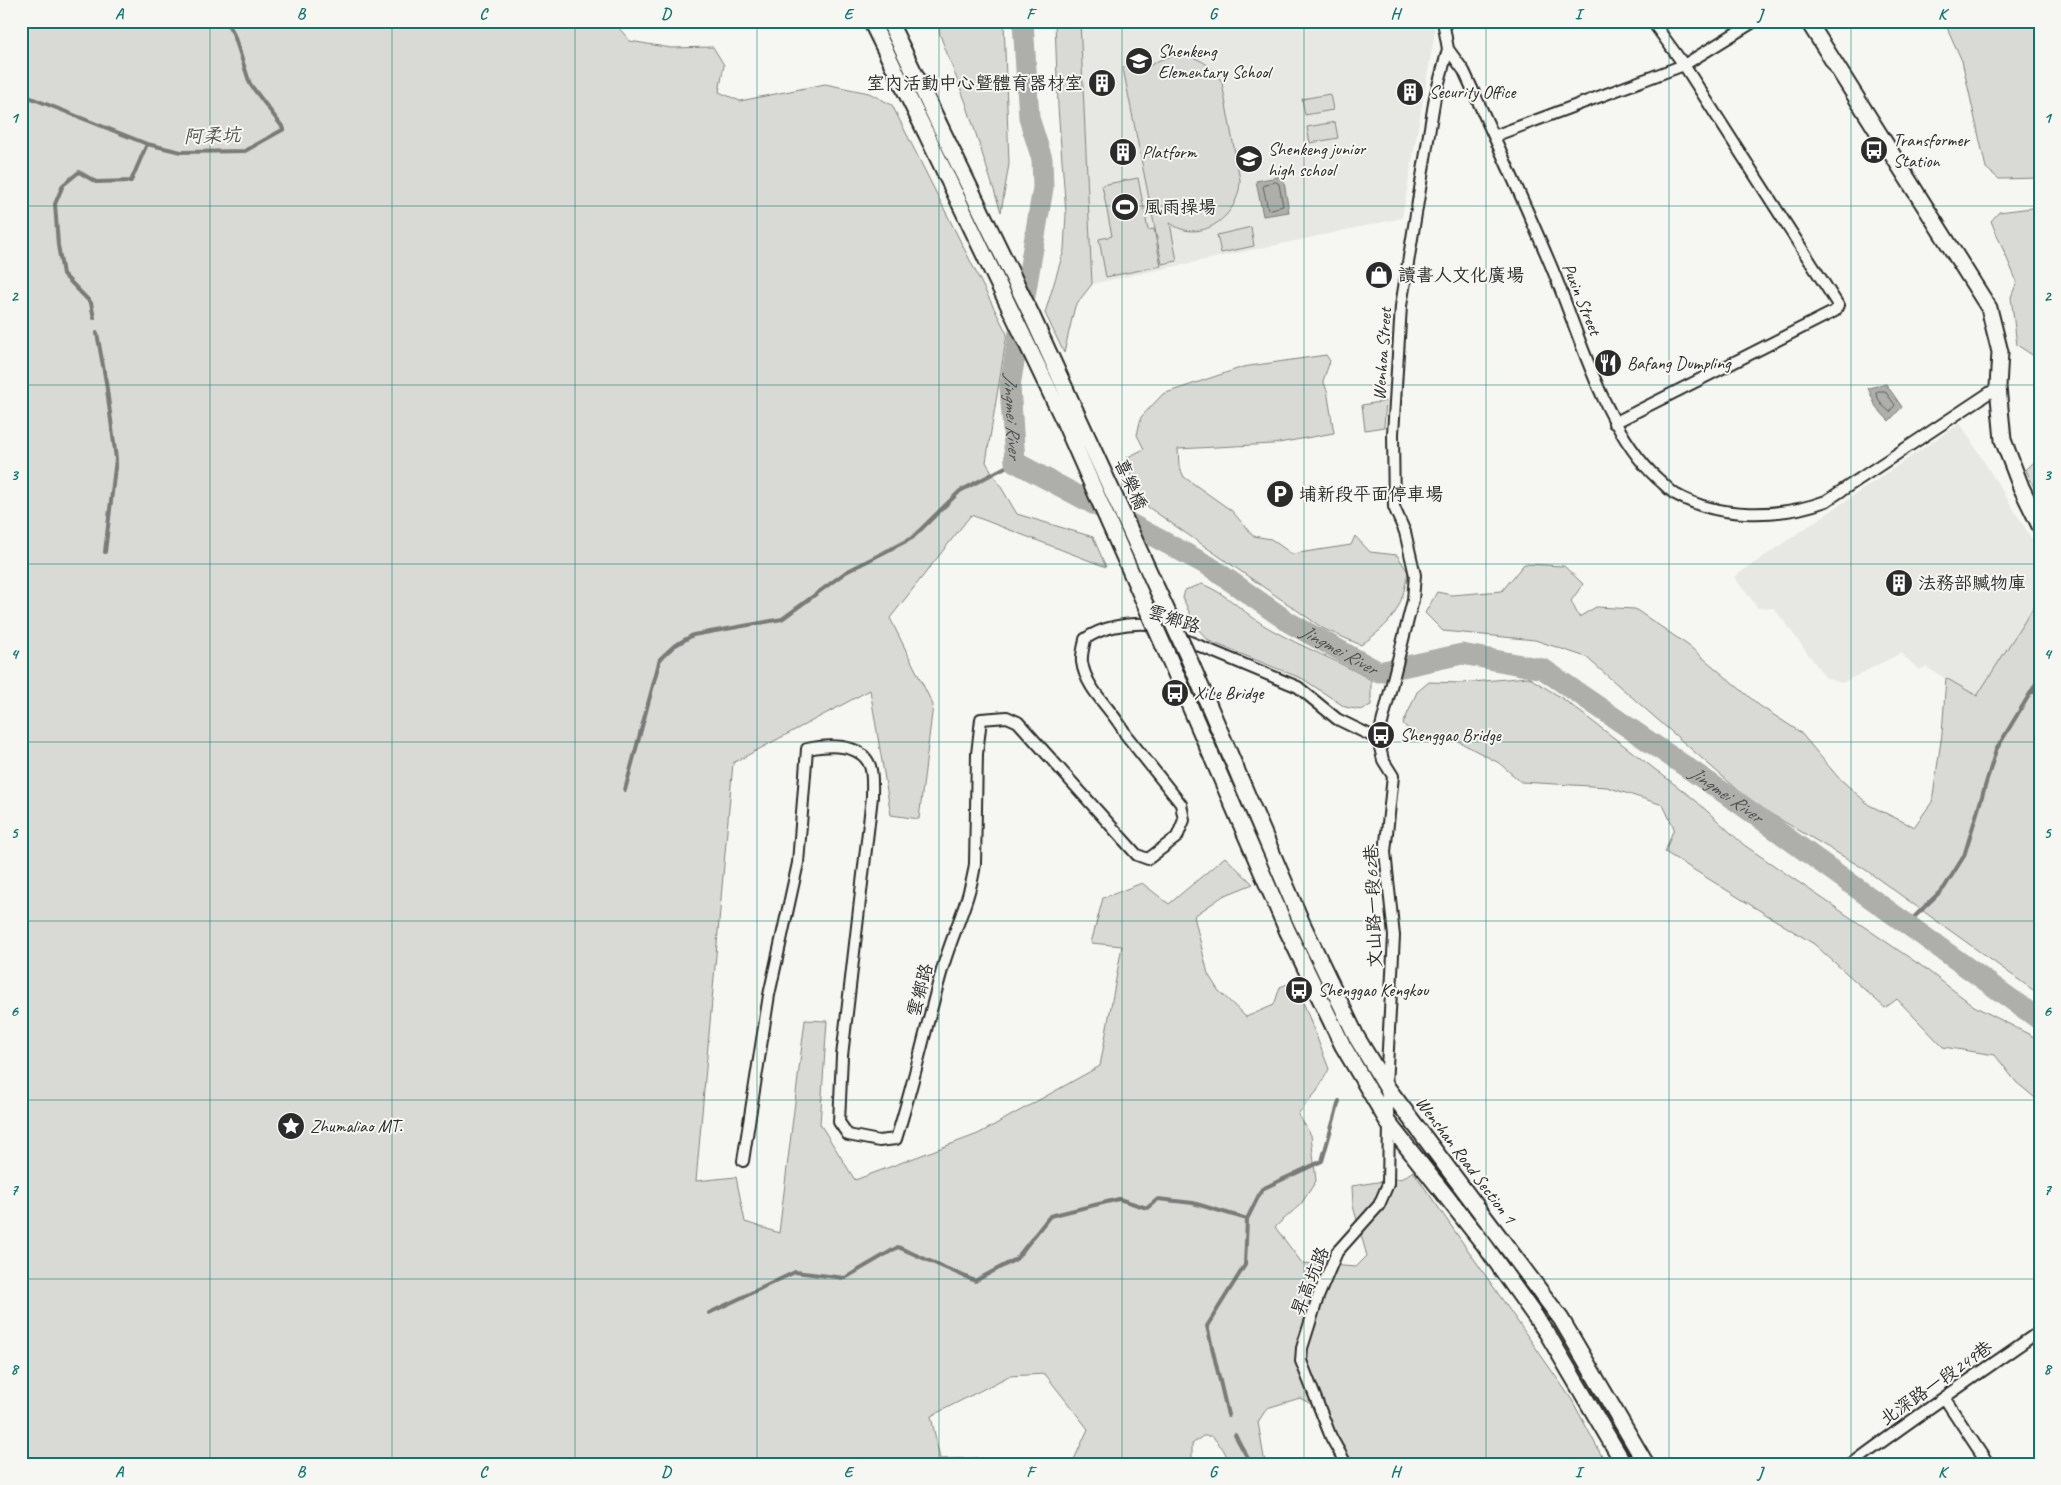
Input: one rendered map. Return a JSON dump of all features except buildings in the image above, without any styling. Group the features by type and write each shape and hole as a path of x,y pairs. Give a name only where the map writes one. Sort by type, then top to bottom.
{"main road":[{"name":"喜樂橋","path":"870,21 1063,419 1262,873"},
{"name":"喜樂橋","path":"889,21 1031,314 1101,464 1189,659 1278,868"},
{"path":"1808,21 1989,308 2000,352 1998,387 2003,440 2020,488 2040,526"},
{"name":"Wenshan Road Section 1","path":"1278,868 1357,1038 1386,1086 1561,1319 1646,1464"},
{"name":"Wenshan Road Section 1","path":"1262,873 1290,937 1343,1046 1389,1124 1515,1286 1547,1333 1624,1464"}],"street":[{"name":"Wenhoa Street","path":"1379,733 1413,600 1415,575 1405,532 1396,513 1393,500 1393,424 1401,306 1435,97 1448,49 1443,21"},
{"path":"1614,423 1835,311 1838,305 1808,255 1684,65 1652,21"},
{"path":"1494,136 1684,65 1755,21"},
{"name":"Puxin Street","path":"1448,49 1464,71 1551,264 1614,423 1642,464 1674,494 1713,508 1738,512 1794,510 1826,501 1998,387"},
{"name":"雲鄉路","path":"743,1162 769,995 798,863 807,749 825,745 838,745 865,758 871,766 872,797 842,1056 839,1122 848,1135 880,1141 896,1138 909,1098 942,969 972,882 975,864 977,754 980,719 1007,716 1018,722 1137,855 1148,859 1177,837 1184,820 1181,804 1126,735 1120,723 1087,681 1082,662 1085,639 1096,631 1135,623 1147,624 1298,687 1337,720 1379,733"},
{"name":"文山路一段62巷","path":"1379,733 1383,760 1393,776 1385,852 1394,936 1386,1086"},
{"name":"昇高坑路","path":"1346,1464 1331,1438 1301,1361 1302,1348 1318,1297 1337,1252 1379,1205 1388,1184 1389,1124 1386,1086"},
{"name":"北深路一段249巷","path":"1852,1464 1907,1422 1945,1399 2040,1331"},
{"path":"1945,1399 1988,1464"}],"shaded area":[{"path":"21,21 613,21 630,41 671,48 713,47 724,65 719,92 740,101 825,84 869,93 892,105 1007,334 986,462 1017,514 1093,537 1106,567 971,515 890,618 933,705 919,819 891,815 870,690 733,763 696,1181 736,1177 745,1222 779,1233 805,1020 827,1021 820,1124 855,1180 978,1134 1100,1066 1122,946 1091,943 1103,898 1142,883 1169,904 1225,857 1253,884 1223,896 1194,916 1208,974 1218,990 1246,1017 1274,1005 1280,987 1295,981 1329,1069 1317,1091 1298,1114 1311,1135 1316,1181 1301,1204 1275,1227 1302,1263 1356,1267 1367,1256 1353,1206 1352,1186 1403,1178 1413,1171 1572,1400 1606,1464 1341,1464 1322,1432 1311,1404 1300,1398 1267,1408 1258,1422 1264,1458 1268,1464 1231,1464 1223,1449 1212,1436 1203,1436 1192,1444 1192,1464 1072,1464 1088,1429 1045,1374 1009,1376 931,1416 940,1459 978,1458 982,1464 21,1464"},
{"path":"938,21 1004,21 1009,164 1001,212 966,103 940,35"},
{"path":"1055,21 1080,21 1092,284 1075,306 1064,353 1045,313 1064,250 1066,213 1058,107"},
{"name":"Shenkeng junior high school","path":"1080,21 1433,21 1435,31 1402,218 1092,284"},
{"path":"1944,21 2040,21 2040,178 1999,179 1986,168 1962,61"},
{"path":"1184,55 1207,65 1215,72 1222,83 1240,180 1238,193 1233,205 1217,223 1206,229 1194,231 1182,229 1170,223 1177,261 1162,264 1123,68 1140,65 1142,73 1161,59"},
{"path":"1330,94 1333,110 1305,115 1302,99"},
{"path":"1335,122 1338,138 1310,143 1307,127"},
{"name":"風雨操場","path":"1138,178 1148,230 1154,229 1161,266 1106,277 1099,239 1112,236 1102,185"},
{"path":"2040,207 2040,365 2037,358 2017,345 2011,297 2017,282 1991,221 1999,212"},
{"path":"1251,227 1254,246 1221,253 1217,235"},
{"path":"1326,355 1330,361 1323,381 1327,390 1334,433 1273,444 1178,449 1179,466 1184,477 1232,511 1253,536 1271,539 1292,554 1351,545 1355,536 1370,552 1397,555 1408,572 1402,597 1388,622 1361,645 1324,629 1148,507 1128,469 1126,458 1144,449 1137,435 1141,417 1163,394 1243,367"},
{"path":"1386,401 1384,427 1365,430 1362,405"},
{"path":"1960,423 2040,552 2040,597 1977,697 1926,667 1919,670 1901,653 1842,683 1826,678 1774,608 1758,608 1734,577"},
{"path":"2040,456 2040,500 2026,470"},
{"path":"1524,564 1564,566 1583,584 1571,601 1579,617 1596,607 1635,609 1689,646 1760,706 1800,732 1837,776 1869,805 1914,827 1932,802 1942,734 1946,678 1977,696 2040,597 2040,995 1863,868 1754,804 1586,657 1535,640 1443,631 1425,613 1437,592 1452,595 1502,591"},
{"path":"1202,584 1221,594 1272,630 1371,680 1371,705 1361,710 1345,707 1303,679 1209,641 1195,626 1183,598 1185,590"},
{"path":"1528,677 1562,698 1695,800 1744,845 1923,967 1974,1006 2040,1040 2040,1102 2016,1082 1995,1055 1943,1047 1897,999 1885,1008 1814,944 1665,852 1674,828 1663,805 1607,787 1521,782 1499,763 1446,735 1418,738 1403,724 1417,692 1429,682 1462,683"}],"water":[{"path":"1283,176 1289,212 1263,216 1256,181"},
{"path":"1886,384 1902,407 1889,421 1876,407 1868,388"}],"waterway":[{"name":"阿柔坑","path":"21,94 147,144 181,152 245,151 284,129 250,84 234,35 226,21"},
{"name":"Jingmei River","path":"1023,21 1029,118 1042,159 1043,188 1010,386 1015,462 1209,566 1290,623 1379,672 1462,654 1543,669 1736,801 2040,1020"},
{"path":"94,318 91,303 63,274 58,245 55,204 63,185 79,172 96,182 131,181 147,144"},
{"path":"97,333 106,382 116,459 105,552"},
{"path":"625,790 660,659 674,646 693,635 782,619 846,572 912,538 960,491 1015,462"},
{"path":"1907,924 1944,888 1964,856 1996,750 2040,677"},
{"path":"2032,692 2040,692"},
{"path":"1228,1415 1207,1326 1245,1265 1247,1219 1262,1189 1322,1161 1339,1101"},
{"path":"709,1313 795,1272 845,1278 898,1247 975,1281 1016,1259 1050,1216 1119,1199 1147,1208 1158,1199 1193,1203 1247,1219"},
{"path":"1235,1435 1251,1464"}],"place":[{"name":"Shenkeng Elementary School","path":"1139,61"},
{"name":"室內活動中心暨體育器材室","path":"1102,83"},
{"name":"Security Office","path":"1410,92"},
{"name":"Transformer Station","path":"1874,150"},
{"name":"Platform","path":"1123,152"},
{"name":"Shenkeng junior high school","path":"1249,159"},
{"name":"風雨操場","path":"1125,207"},
{"name":"讀書人文化廣場","path":"1379,275"},
{"name":"Bafang Dumpling","path":"1608,363"},
{"name":"埔新段平面停車場","path":"1280,494"},
{"name":"法務部贓物庫","path":"1899,583"},
{"name":"XiLe Bridge","path":"1175,693"},
{"name":"Shenggao Bridge","path":"1381,735"},
{"name":"Shenggao Kengkou","path":"1299,990"},
{"name":"Zhumaliao MT.","path":"291,1126"}]}
